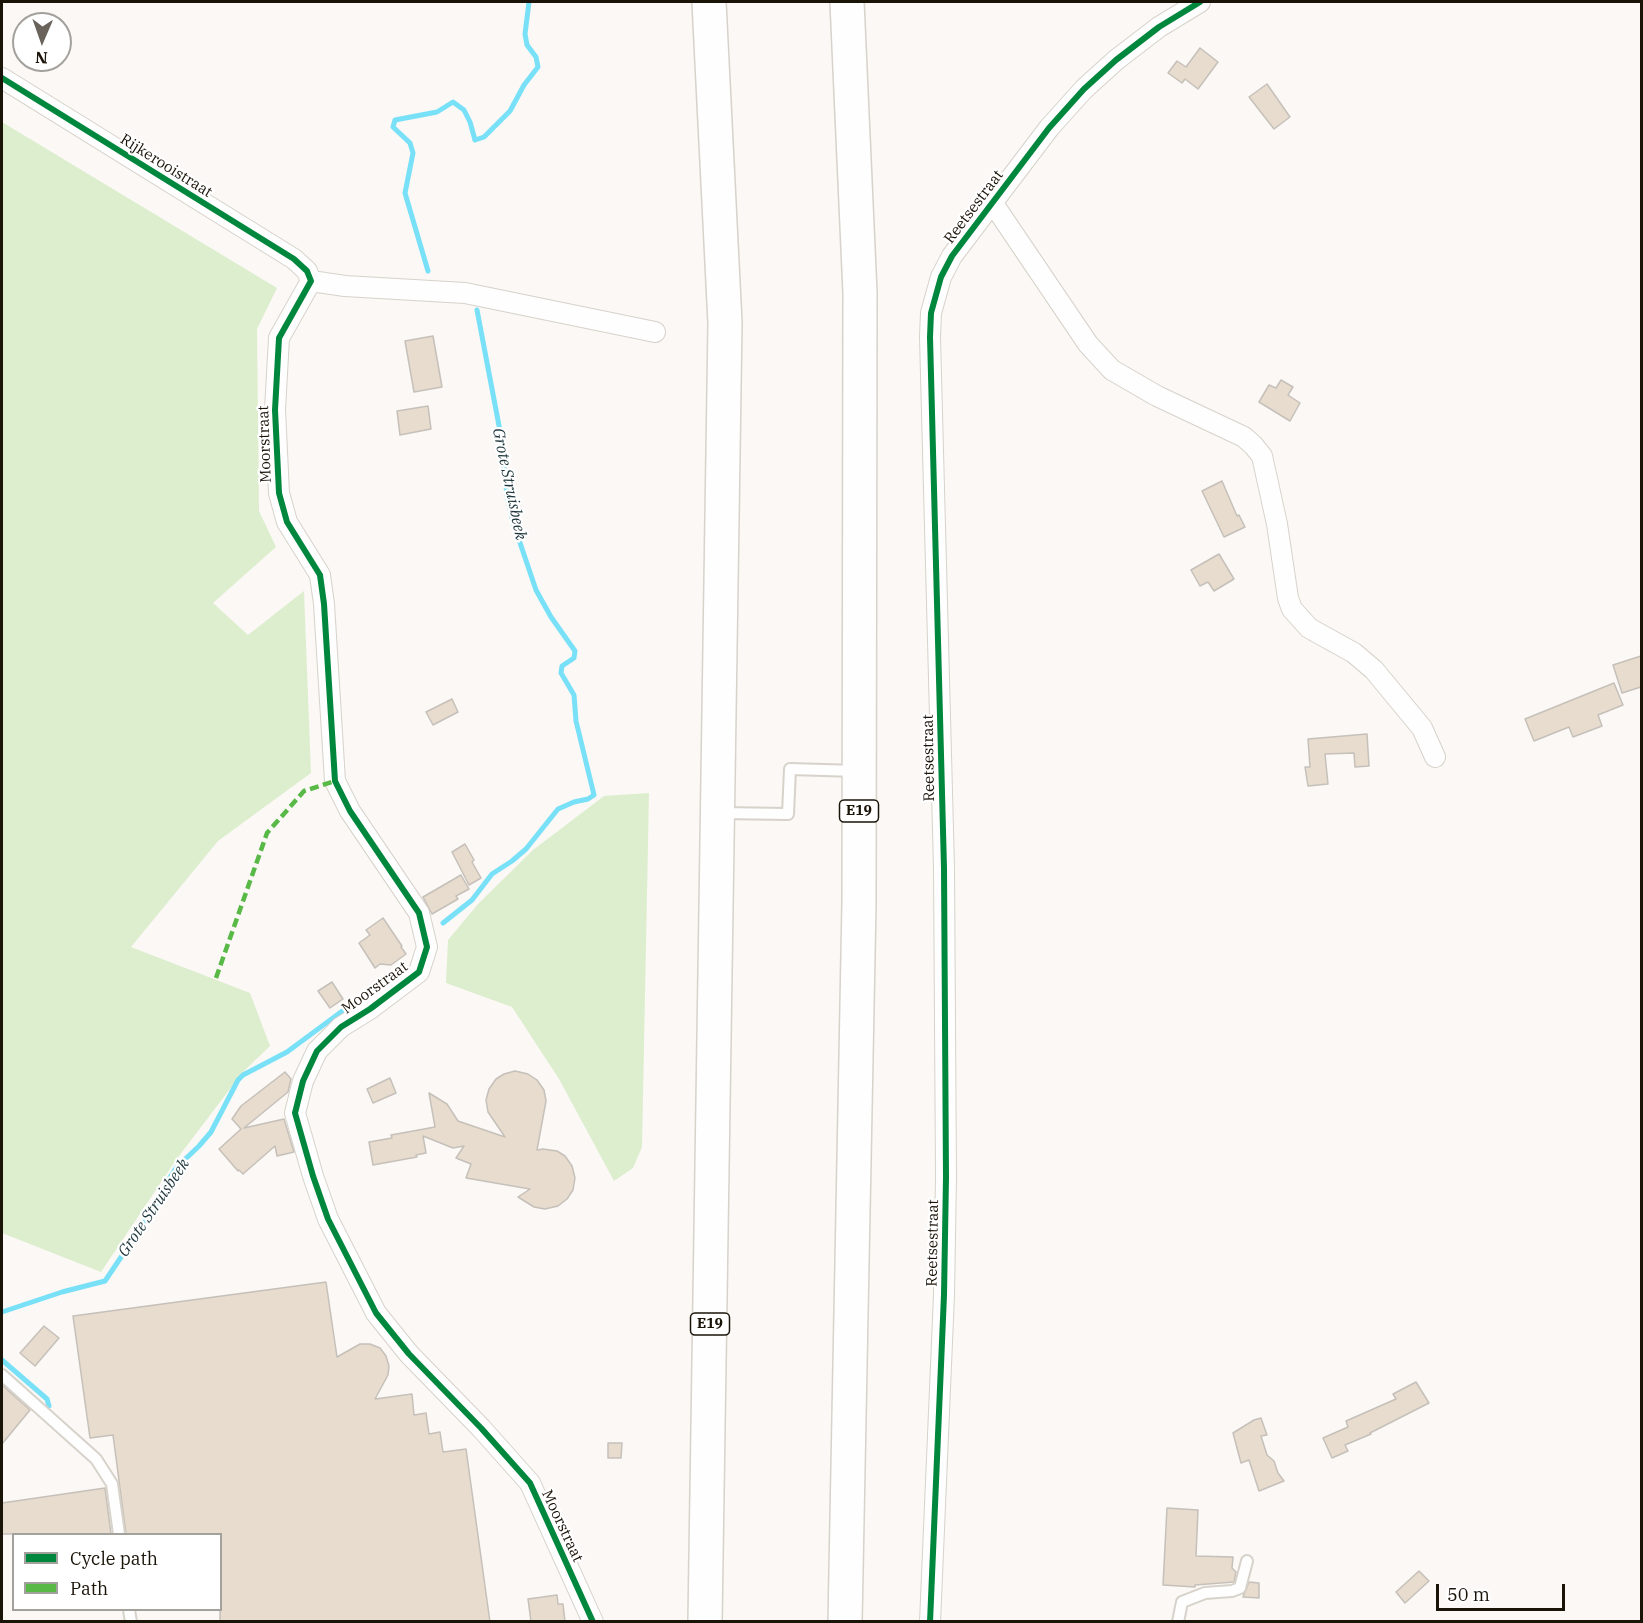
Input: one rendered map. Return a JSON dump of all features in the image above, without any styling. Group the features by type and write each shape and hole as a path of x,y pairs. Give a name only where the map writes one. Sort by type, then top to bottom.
{"highway":[{"name":"E19","path":"705,1622 725,323 709,2"},
{"name":"E19","path":"845,1622 859,915 860,293 847,2"}],"street":[{"name":"Reetsestraat","path":"930,1622 944,1295 946,1083 944,879 931,313 941,277 952,256 1049,128 1083,89 1116,60 1159,27 1200,2"},
{"name":"Rijkerooistraat","path":"2,78 294,260 307,271 311,281"},
{"name":"Reetsestraat","path":"992,202 1088,344 1112,370 1157,396 1244,437 1262,456 1277,524 1288,598 1292,609 1309,628 1354,653 1374,670 1422,728 1435,757"},
{"path":"311,281 345,286 465,293 655,332"},
{"name":"Moorstraat","path":"311,281 279,338 275,410 279,493 286,522 320,575 324,604 335,781 350,811 419,913 427,947 419,972 370,1009 341,1027 317,1051 303,1081 296,1113 313,1176 328,1219 376,1312 409,1354 481,1428 530,1483 593,1622"}],"lane":[{"path":"716,813 788,814 790,769 859,771"},
{"path":"2,1375 96,1459 112,1484 119,1533"},
{"path":"1178,1622 1182,1602 1186,1599 1205,1593 1232,1591 1240,1588 1247,1561"}],"green space":[{"path":"2,122 277,288 257,329 259,511 276,547 213,603 248,635 304,591 311,773 218,841 131,947 250,993 270,1046 242,1073 176,1160 101,1272 2,1233"},
{"path":"649,793 642,1147 633,1168 614,1181 559,1079 512,1007 446,983 448,940 478,904 533,850 604,796"}],"building":[{"path":"1200,48 1218,62 1198,89 1185,79 1182,83 1168,73 1177,61 1186,67"},
{"path":"1267,84 1290,117 1274,129 1249,97"},
{"path":"433,336 442,387 414,392 405,341"},
{"path":"1281,380 1293,387 1288,395 1300,403 1290,421 1259,402 1269,385 1276,388"},
{"path":"428,406 431,429 400,435 397,411"},
{"path":"1222,481 1237,516 1239,515 1245,527 1224,537 1202,491"},
{"path":"1219,554 1234,579 1214,591 1208,582 1200,586 1191,570"},
{"path":"1641,656 1641,687 1622,693 1613,665"},
{"path":"1614,683 1623,705 1598,715 1602,726 1573,737 1569,727 1534,741 1525,719"},
{"path":"452,699 458,712 433,725 426,712"},
{"path":"1367,734 1369,766 1355,767 1354,753 1325,754 1328,784 1308,786 1305,767 1310,767 1308,739"},
{"path":"465,844 481,878 469,885 452,852"},
{"path":"461,875 469,889 456,896 458,899 432,914 423,897"},
{"path":"383,918 406,954 391,965 380,964 375,968 359,943 370,935 366,930"},
{"path":"332,982 343,999 330,1008 318,991"},
{"path":"515,1071 528,1074 537,1080 544,1090 546,1101 537,1150 557,1151 565,1156 572,1166 575,1178 573,1190 558,1206 545,1209 534,1207 518,1197 530,1189 466,1178 471,1164 456,1158 464,1146 453,1148 423,1136 426,1153 416,1155 417,1157 373,1165 369,1142 392,1138 391,1135 435,1127 429,1093 447,1104 458,1121 505,1137 488,1112 486,1100 489,1089 496,1079"},
{"path":"285,1072 291,1079 288,1092 244,1128 284,1119 294,1152 277,1156 275,1146 243,1174 219,1149 241,1129 232,1119 241,1106"},
{"path":"390,1078 396,1093 373,1103 367,1089"},
{"path":"326,1282 337,1357 360,1344 370,1344 380,1348 389,1366 388,1375 375,1399 412,1394 414,1415 426,1413 429,1434 440,1432 443,1452 466,1449 490,1622 220,1622 222,1533 126,1533 113,1435 90,1438 73,1316"},
{"path":"44,1326 59,1338 35,1366 20,1353"},
{"path":"1416,1382 1429,1403 1345,1445 1348,1451 1332,1458 1323,1438 1348,1427 1346,1421 1396,1399 1393,1394"},
{"path":"2,1385 30,1410 2,1444"},
{"path":"1261,1418 1267,1435 1261,1436 1267,1455 1274,1461 1284,1481 1259,1491 1249,1460 1241,1463 1233,1433"},
{"path":"608,1443 622,1443 621,1458 608,1458"},
{"path":"105,1488 111,1533 2,1534 2,1503"},
{"path":"1167,1508 1198,1510 1196,1556 1233,1557 1232,1568 1236,1572 1234,1582 1195,1585 1195,1587 1163,1585"},
{"path":"1419,1571 1429,1581 1405,1603 1396,1592"},
{"path":"1249,1582 1259,1583 1259,1598 1243,1597"},
{"path":"557,1595 558,1604 563,1604 565,1622 531,1622 528,1599"}],"waterway":[{"name":"Grote Struisbeek","path":"428,271 405,193 413,153 410,143 393,127 395,120 437,112 453,102 464,110 475,140 484,137 510,111 524,85 538,67 536,57 527,45 525,34 529,2"},
{"name":"Grote Struisbeek","path":"443,923 472,900 492,874 526,849 558,809 594,795 576,721 574,695 561,673 562,666 574,658 575,651 551,617 536,590 513,522 507,495 500,431 477,310"},
{"name":"Grote Struisbeek","path":"2,1312 62,1292 105,1281 160,1199 165,1185 176,1168 211,1132 238,1080 243,1075 287,1052 391,975"},
{"name":"Grote Struisbeek","path":"2,1360 47,1399 49,1406"}],"marked path":[{"path":"216,978 267,833 304,791 335,781"}],"cycle path":[{"path":"930,1622 944,1295 946,1177 944,868 931,313 941,277 952,256 1049,128 1084,89 1116,60 1159,27 1200,2"},
{"path":"2,78 294,259 307,271 311,281 279,338 275,410 279,493 287,522 320,575 324,604 335,781 350,811 419,913 427,947 419,972 370,1009 341,1027 317,1051 303,1081 295,1113 328,1219 376,1313 409,1354 481,1428 530,1483 593,1622"}]}
